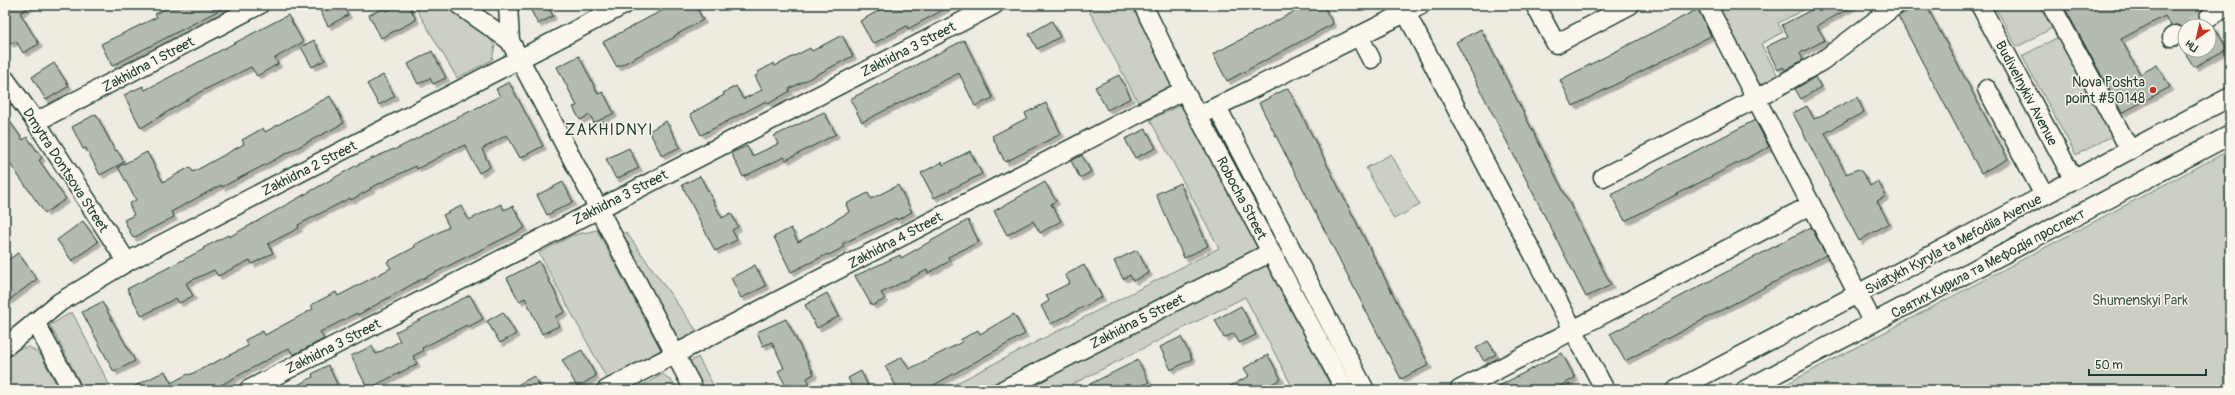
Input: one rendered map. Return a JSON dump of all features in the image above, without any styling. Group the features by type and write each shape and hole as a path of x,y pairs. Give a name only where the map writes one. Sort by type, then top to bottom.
{"street":[{"name":"Zakhidna 1 Street","path":"36,122 259,5"},
{"path":"459,5 510,41 694,390"},
{"path":"508,5 510,41"},
{"name":"Zakhidna 2 Street","path":"5,347 60,302 127,262 624,5"},
{"name":"Zakhidna 3 Street","path":"248,390 598,208 994,5"},
{"name":"Robocha Street","path":"1143,5 1184,90 1345,390"},
{"path":"1535,5 1556,44 1630,5"},
{"path":"1707,5 1872,324"},
{"path":"1603,177 1755,98 1822,61 1896,5"},
{"name":"Budivelnykiv Avenue","path":"1980,5 2074,180"},
{"path":"2051,5 2130,150"},
{"path":"2209,17 2230,5"},
{"path":"1198,116 1413,9 1605,390"},
{"path":"1359,36 1371,59"},
{"name":"Dmytra Dontsova Street","path":"5,79 36,122 127,262"},
{"path":"1987,89 2044,195"},
{"name":"Zakhidna 4 Street","path":"606,390 1184,90"},
{"name":"Sviatykh Kyryla ta Mefodiia Avenue","path":"1676,390 2230,97"},
{"path":"1217,106 1366,390"},
{"name":"Святих Кирила та Мефодія проспект","path":"1745,390 2230,135"},
{"path":"1458,390 1811,205"},
{"name":"Zakhidna 5 Street","path":"1003,390 1271,252"},
{"path":"35,322 72,390"}],"green space":[{"path":"414,5 454,5 479,22 495,46 492,60 457,78"},
{"path":"1086,5 1133,5 1173,84 1138,102"},
{"path":"1716,5 1808,5 1809,7 1778,23 1783,32 1761,44 1779,78 1759,88"},
{"path":"1994,5 2045,5 2056,26 2017,47"},
{"path":"2062,35 2116,134 2076,155 2022,56"},
{"path":"1182,104 1259,239 1258,248 981,390 943,390 1219,248 1150,120"},
{"name":"Shumenskyi Park","path":"2230,150 2230,390 1775,390"},
{"path":"1391,154 1420,205 1394,219 1366,168"},
{"path":"597,230 661,350 607,379 539,253 573,235"},
{"path":"626,232 699,334 679,346 619,236"},
{"path":"1260,264 1270,268 1333,390 1294,390 1245,297 1061,390 1019,390"},
{"path":"72,312 112,390 84,390 50,325"},
{"path":"29,347 41,355 59,390 5,390 5,359 15,349"},
{"path":"698,357 716,390 702,390 687,363"},
{"path":"663,374 681,390 634,390"}],"building":[{"path":"5,5 32,5 20,13 39,44 23,53 16,41 10,44 5,36"},
{"path":"173,5 229,5 112,66 101,44 157,17 155,14"},
{"path":"317,5 343,5 348,15 328,26"},
{"path":"398,5 409,5 416,20 381,38 369,15 384,8 386,11"},
{"path":"528,5 547,5 553,16 538,24"},
{"path":"672,5 695,5 703,20 674,36 675,37 617,67 603,42"},
{"path":"889,5 952,5 908,29 907,26 873,44 860,21"},
{"path":"1307,5 1323,5 1333,24 1227,81 1213,54"},
{"path":"1811,5 1855,5 1817,26 1825,40 1800,53 1803,60 1785,70 1783,67 1778,70 1766,47 1788,36 1782,25 1813,9"},
{"path":"1920,5 1926,5 2008,159 1981,173 1898,16"},
{"path":"2063,5 2202,5 2204,8 2200,18 2177,18 2177,25 2171,26 2165,16 2121,39 2140,74 2157,65 2170,87 2122,113"},
{"path":"1698,9 1711,36 1573,106 1560,80"},
{"path":"288,15 303,42 275,58 278,64 257,76 251,67 200,92 141,128 124,95 143,86 145,90"},
{"path":"1052,21 1060,37 1037,49 1029,34"},
{"path":"1481,29 1611,285 1586,297 1456,42"},
{"path":"2217,31 2227,49 2217,54"},
{"path":"842,35 853,56 789,89 790,91 768,104 766,101 701,135 690,114 724,95 723,93 736,86 743,99 762,90 755,76 759,74 758,72 774,63 775,66 810,48 812,51"},
{"path":"314,40 325,60 312,67 301,47"},
{"path":"964,40 993,98 975,106 959,73 862,122 850,99"},
{"path":"432,51 446,78 433,84 430,78 418,84 408,64"},
{"path":"579,56 598,94 603,92 614,113 594,123 590,115 580,120 573,107 577,106 557,67"},
{"path":"2188,58 2210,58 2194,67"},
{"path":"54,63 69,86 46,100 32,77"},
{"path":"383,75 395,96 379,105 367,84"},
{"path":"1119,75 1131,98 1107,110 1095,87"},
{"path":"1815,77 1821,87 1801,99 1795,89"},
{"path":"509,82 543,146 520,158 507,135 482,149 490,167 479,173 465,145 456,148 417,169 416,166 370,188 371,189 351,200 350,198 298,225 299,228 268,244 273,253 252,264 250,260 218,276 214,270 186,283 193,296 179,303 176,298 142,316 127,289 228,235 229,237 357,165 394,150 500,96 496,89"},
{"path":"1288,88 1429,365 1401,379 1259,103"},
{"path":"330,96 344,123 171,212 174,217 133,238 124,220 134,215 129,204 136,200 118,167 147,152 163,182 190,167 193,172 244,144 242,140 263,128 265,132"},
{"path":"1857,97 1864,112 1825,133 1846,174 1858,169 1862,172 1870,186 1878,181 1886,196 1877,201 1889,223 1859,241 1793,113 1807,106 1814,119"},
{"path":"1046,103 1061,134 1005,162 992,136 1027,118 1025,113"},
{"path":"824,112 836,134 786,160 784,157 743,177 731,153 747,146 752,156 778,144 774,136"},
{"path":"96,114 115,151 117,150 124,162 100,175 86,148 83,149 72,127"},
{"path":"5,115 23,140 27,137 42,158 39,160 66,199 45,213 5,157"},
{"path":"1755,120 1769,147 1625,221 1611,195"},
{"path":"666,121 680,147 662,156 649,131"},
{"path":"1146,129 1156,148 1135,158 1125,139"},
{"path":"629,148 639,168 616,179 606,159"},
{"path":"970,151 982,174 934,198 921,173 942,162 943,165"},
{"path":"1082,155 1091,172 1080,178 1071,161"},
{"path":"700,176 722,218 731,213 738,227 732,230 737,240 715,251 682,185"},
{"path":"563,182 573,202 547,215 537,195"},
{"path":"1045,182 1056,201 1051,204 1061,221 1040,233 1033,221 1007,235 994,211"},
{"path":"1180,183 1208,246 1184,258 1156,194"},
{"path":"898,185 912,212 842,244 844,247 791,272 774,237 791,228 798,242 849,212 846,204 868,193 871,199"},
{"path":"501,204 504,210 513,206 525,228 420,280 358,315 357,313 320,332 324,339 293,355 289,348 212,390 127,390 165,371 171,383 188,374 189,375 248,346 245,340 263,331 265,335 313,309 311,305 336,292 338,296 391,268 387,262 415,247 414,245 449,227 443,215 461,206 469,220"},
{"path":"968,220 979,242 948,257 950,261 928,273 927,270 881,293 885,299 872,306 855,276 900,255 901,258"},
{"path":"83,221 98,242 72,261 57,240"},
{"path":"1811,227 1826,255 1625,361 1610,334"},
{"path":"1137,250 1149,273 1133,281 1130,275 1123,279 1114,261"},
{"path":"18,253 37,279 5,303 5,262"},
{"path":"539,261 565,312 555,317 559,326 542,334 525,298 519,301 507,278"},
{"path":"755,265 766,286 741,298 731,278"},
{"path":"1084,265 1102,297 1051,324 1041,306 1049,301 1046,295 1070,283 1065,275"},
{"path":"827,293 839,316 817,328 805,305"},
{"path":"470,295 483,319 468,327 467,325 422,348 423,351 413,356 417,364 368,389 351,356 372,346 376,354 400,341 395,332"},
{"path":"102,302 135,361 114,372 82,312"},
{"path":"1241,306 1256,335 1239,343 1234,333 1224,338 1215,320"},
{"path":"503,312 516,334 500,343 487,321"},
{"path":"1014,314 1025,334 925,390 898,390 885,366 902,357 909,369 962,342 960,340 978,330 980,334"},
{"path":"786,319 814,374 807,378 810,384 800,390 788,390 778,371 784,368 772,342 763,346 757,332"},
{"path":"1181,337 1192,359 1171,370 1160,347"},
{"path":"1488,341 1496,354 1484,361 1476,348"},
{"path":"582,350 596,376 577,387 562,360"},
{"path":"1562,353 1575,378 1553,390 1491,390"},
{"path":"1268,355 1281,379 1260,390 1223,390 1249,376 1244,368"},
{"path":"1138,360 1149,382 1133,390 1078,390"},
{"path":"328,365 340,390 288,390 313,377 312,374"},
{"path":"861,371 870,390 854,390 848,378"},
{"path":"534,376 542,390 508,390"}],"place":[{"name":"Nova Poshta point #50148","path":"2153,90"}],"district":[{"name":"ZAKHIDNYI","path":"609,129"}]}
